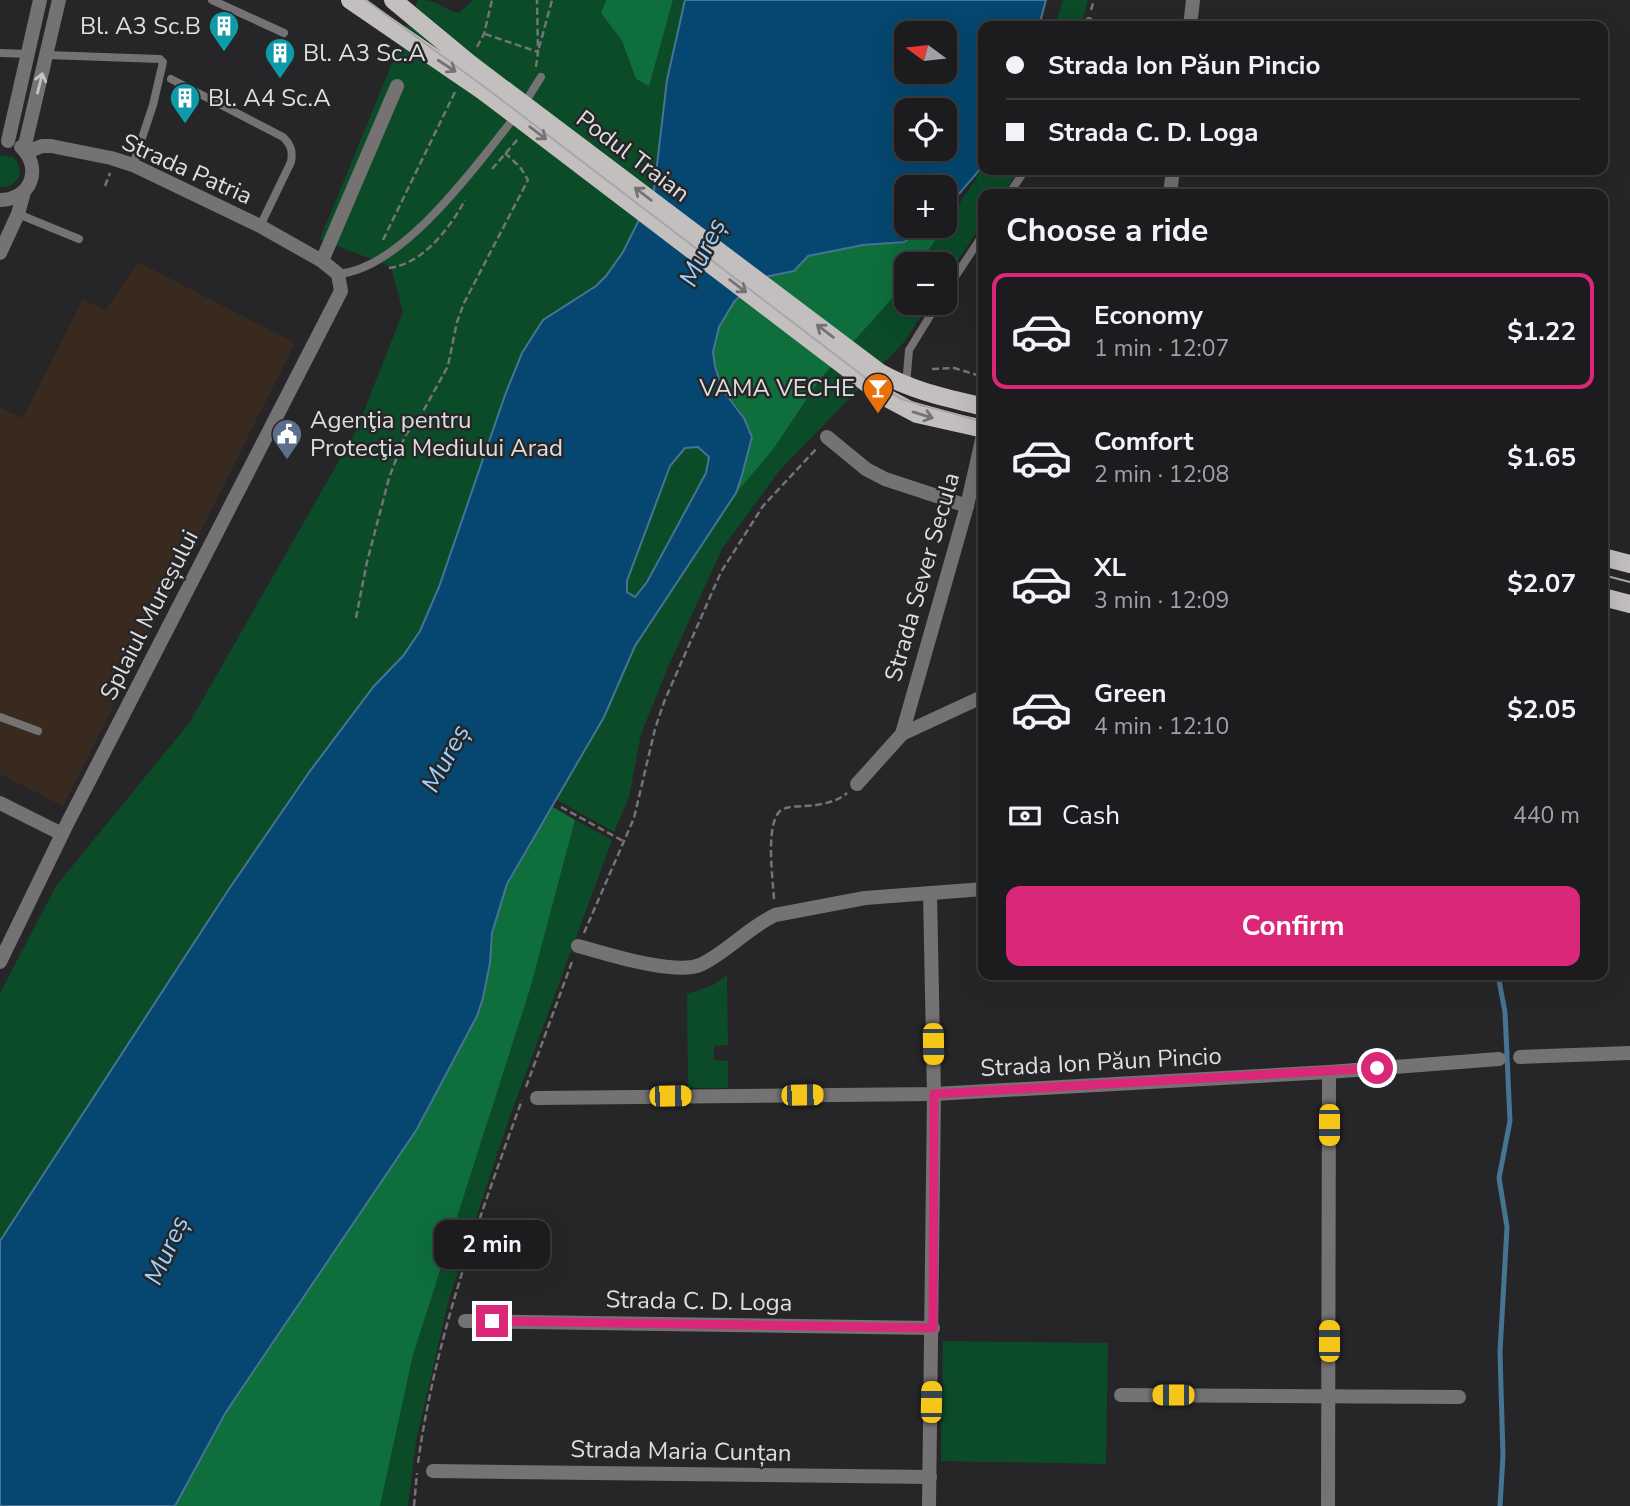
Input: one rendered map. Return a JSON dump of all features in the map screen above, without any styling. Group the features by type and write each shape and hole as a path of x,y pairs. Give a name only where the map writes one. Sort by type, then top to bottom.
{"main road":[{"path":"350,0 466,70"},
{"path":"393,0 466,70"},
{"name":"Podul Traian","path":"466,70 874,379"},
{"path":"874,379 978,405"},
{"path":"874,379 904,409 978,429"},
{"path":"1608,558 1630,564"},
{"path":"1608,598 1630,604"}],"street":[{"path":"0,253 33,173 25,150 4,141 29,54 40,0"},
{"path":"25,150 59,0"},
{"path":"1191,21 1194,0"},
{"path":"322,261 397,86"},
{"name":"Strada Patria","path":"25,150 51,146 133,165 260,226 322,261 338,274"},
{"path":"0,200 11,199 24,192"},
{"name":"Splaiul Mureșului","path":"0,961 62,834 341,291 338,274"},
{"path":"827,437 866,469 885,479 967,506"},
{"name":"Strada Sever Secula","path":"902,734 967,506 978,457"},
{"path":"857,784 902,734 978,699"},
{"path":"0,803 62,834"},
{"path":"578,946 659,965 694,967 775,915 865,898 978,889"},
{"path":"929,1506 934,1094 930,893"},
{"path":"1520,1057 1630,1054"},
{"name":"Strada Ion Păun Pincio","path":"537,1098 934,1094 1329,1072 1499,1059"},
{"path":"1328,1506 1329,1072"},
{"name":"Strada C. D. Loga","path":"465,1321 933,1328"},
{"path":"1121,1395 1459,1397"},
{"name":"Strada Maria Cunțan","path":"433,1471 930,1477"}],"lane":[{"path":"212,0 284,33"},
{"path":"0,53 29,54"},
{"path":"47,55 160,59 163,62 153,105 133,165"},
{"path":"338,274 353,273 399,246 441,207 532,94 541,77"},
{"path":"171,79 283,137 289,143 291,162 260,226"},
{"path":"18,214 79,239"},
{"path":"957,274 978,242"},
{"path":"905,386 911,345 930,315"},
{"path":"0,716 38,732"}],"path":[{"path":"466,199 450,224 416,258 388,268 373,261 484,34 492,0"},
{"path":"484,34 538,52 537,0"},
{"path":"356,618 389,478 405,436 421,415 448,366 457,322 464,303 528,180 520,167 505,153"},
{"path":"105,186 112,167"},
{"path":"932,369 954,368 978,375"},
{"path":"775,915 771,828 775,816 783,809 814,806 841,799 857,784"},
{"path":"561,807 625,842"}],"shaded area":[{"path":"138,262 295,343 63,806 0,774 0,408 23,418 83,299 105,311"}],"green space":[{"path":"418,0 431,1 459,13 473,0 606,0 601,13 622,41 636,79 649,85 673,0 685,0 667,80 654,190 623,252 606,276 578,298 522,353 439,587 420,631 403,656 374,686 310,771 229,889 0,1240 0,993 56,886 190,722 356,431 403,312 391,267 320,239"},
{"path":"606,0 673,0 649,86 636,79 622,41 601,13"},
{"path":"1063,0 1088,0 1082,21 1057,21"},
{"path":"0,155 13,157 19,167 16,181 7,187 0,187"},
{"path":"978,175 1016,175 1006,189 978,189 978,230 957,262 957,252 927,252 936,238 957,238 957,207"},
{"path":"908,238 937,238 927,252 894,252 894,296 821,378 772,451 736,493 745,425 740,410 722,388 715,368 715,341 724,316 739,296 758,279 780,267 829,252 905,242"},
{"path":"894,296 894,315 922,315 904,342 779,471 722,549 668,667 641,734 629,797 614,832 557,800 604,717 635,646 736,493 772,451 821,378"},
{"path":"698,447 709,457 706,473 647,582 635,597 627,592 627,581 670,466 686,448"},
{"path":"553,807 575,820 531,986 413,1355 380,1506 175,1506 226,1412 417,1129 477,1015 485,988 496,917 504,890"},
{"path":"575,820 612,840 509,1119 449,1299 416,1441 408,1506 380,1506 413,1355 531,986"},
{"path":"727,975 728,1045 714,1046 714,1060 728,1061 728,1088 688,1088 687,994 713,985"},
{"path":"943,1341 1108,1343 1106,1464 941,1461"}],"water":[{"name":"Mureș","path":"685,0 1046,0 1040,21 978,21 978,172 959,194 957,195 957,175 894,175 894,238 908,238 905,242 863,245 808,256 794,271 759,278 734,302 719,327 713,352 715,366 722,389 744,418 752,437 736,493 635,646 604,717 507,884 492,933 490,963 477,1016 417,1129 226,1412 175,1506 0,1506 0,1241 229,889 310,771 374,686 403,656 420,631 439,587 522,353 543,320 596,286 623,252 654,190 667,80","holes":["698,447 709,457 706,473 647,582 635,597 627,592 627,581 670,466 685,448"]}],"waterway":[{"path":"1499,980 1505,1012 1510,1121 1499,1178 1507,1227 1500,1352 1503,1456 1500,1506"}],"tram line":[{"path":"366,0 486,88 871,382 904,400 978,420"},
{"path":"1608,576 1630,582"}],"place":[{"name":"Bl. A3 Sc.B","path":"224,53"},
{"name":"Bl. A3 Sc.A","path":"280,80"},
{"name":"Bl. A4 Sc.A","path":"185,125"},
{"name":"VAMA VECHE","path":"878,415"},
{"name":"Agenţia pentru Protecţia Mediului Arad","path":"287,461"}],"route":[{"path":"492,1321 933,1328 934,1094 1377,1068"}]}
